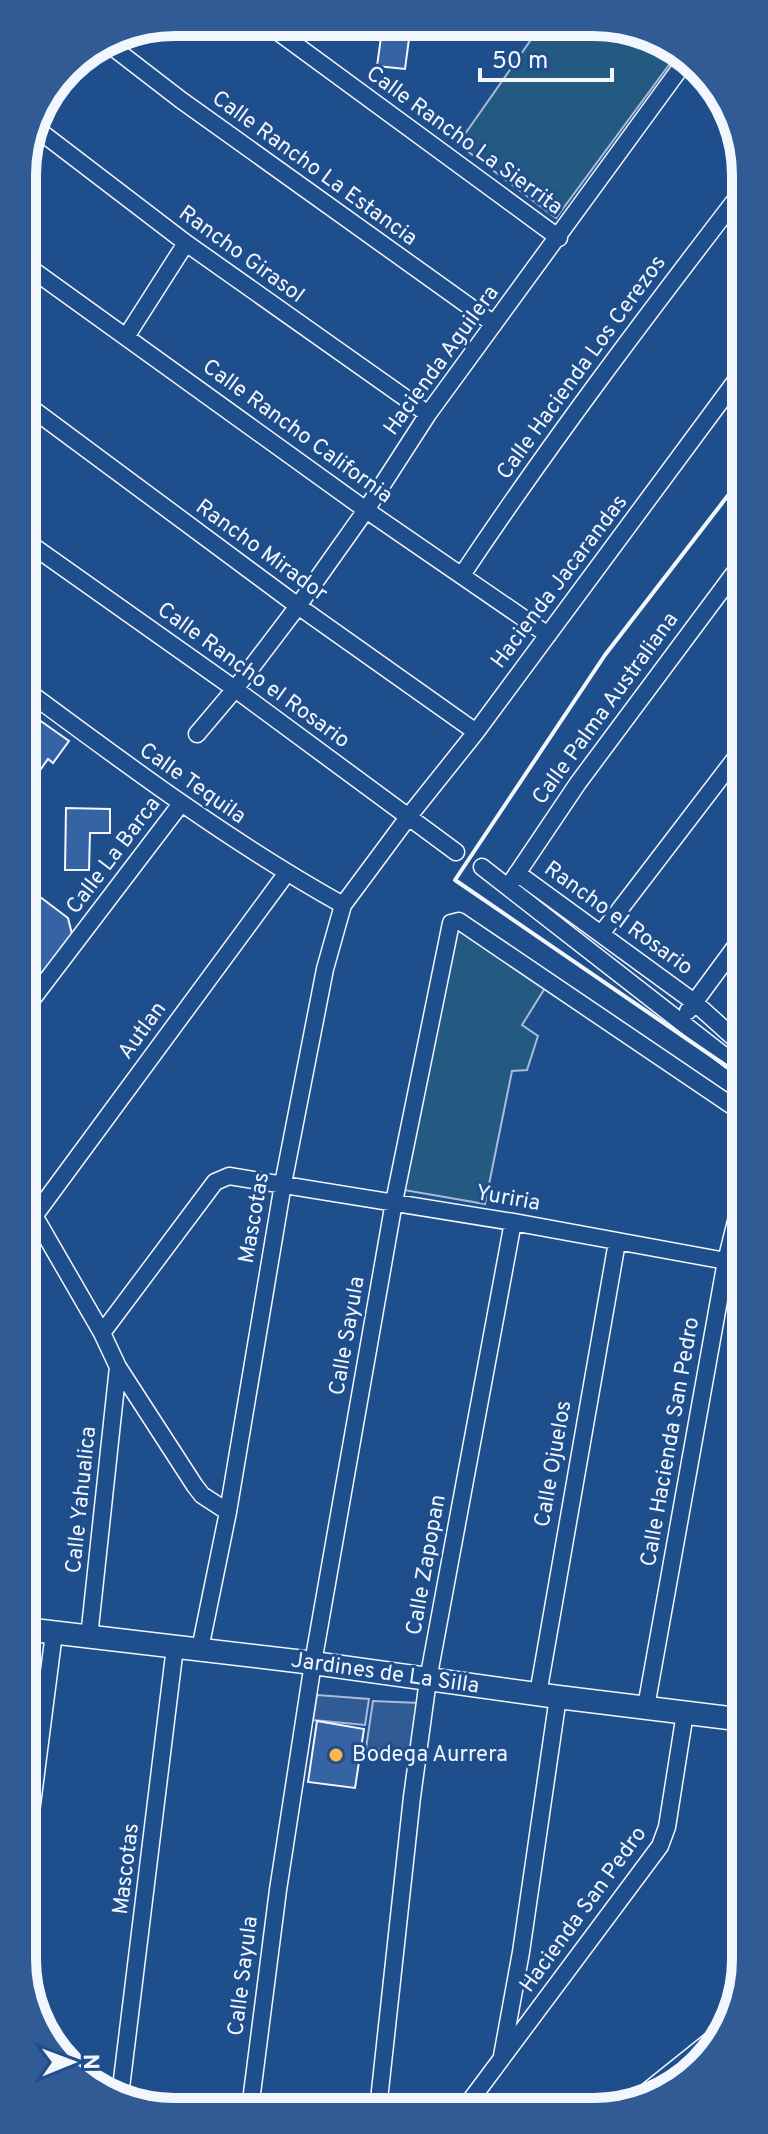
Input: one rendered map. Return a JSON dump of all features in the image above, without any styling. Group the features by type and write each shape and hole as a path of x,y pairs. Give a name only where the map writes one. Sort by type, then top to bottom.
{"street":[{"name":"Calle Rancho La Sierrita","path":"284,36 559,238"},
{"name":"Calle Rancho La Estancia","path":"116,50 181,100 494,324"},
{"name":"Hacienda Aguilera","path":"197,734 298,606 366,510 428,414 681,68"},
{"name":"Rancho Girasol","path":"43,134 186,243 428,414"},
{"name":"Calle Hacienda Los Cerezos","path":"462,575 515,495 615,357 732,204"},
{"path":"126,337 186,243"},
{"name":"Calle Rancho California","path":"36,272 366,510 548,635"},
{"name":"Hacienda Jacarandas","path":"409,816 476,732 732,386"},
{"name":"Rancho Mirador","path":"36,412 298,606 476,732"},
{"name":"Calle Rancho el Rosario","path":"36,548 235,689 456,852"},
{"name":"Calle Palma Australiana","path":"513,880 586,772 732,576"},
{"name":"Calle Tequila","path":"36,698 180,805 286,874 343,905"},
{"path":"601,934 732,763"},
{"name":"Calle La Barca","path":"36,994 180,805"},
{"name":"Mascotas","path":"200,1649 228,1512 283,1184 325,969 343,905 409,816"},
{"path":"482,867 513,880 731,1061"},
{"name":"Autlan","path":"36,1214 286,874"},
{"name":"Rancho el Rosario","path":"513,880 601,934 694,1002 732,1036"},
{"name":"Calle Sayula","path":"251,2098 278,1890 313,1663 394,1202 448,927 453,921 459,921 732,1106"},
{"path":"682,1020 732,951"},
{"path":"102,1333 215,1182 229,1176 283,1184"},
{"name":"Yuriria","path":"283,1184 726,1261"},
{"path":"36,1217 118,1367 195,1486 202,1495 228,1512"},
{"name":"Calle Zapopan","path":"379,2098 428,1680 513,1222"},
{"name":"Calle Hacienda San Pedro","path":"646,1707 732,1237"},
{"name":"Calle Ojuelos","path":"501,2061 518,1978 562,1543 617,1242"},
{"name":"Calle Yahualica","path":"89,1637 118,1367"},
{"name":"Jardines de La Silla","path":"36,1631 313,1663 732,1718"},
{"path":"36,1773 54,1633"},
{"name":"Mascotas","path":"121,2087 175,1647"},
{"name":"Hacienda San Pedro","path":"472,2098 663,1841 685,1713"}],"shaded area":[{"path":"534,36 620,39 638,43 672,61 556,218 458,144"},
{"path":"459,929 545,988 522,1025 538,1036 527,1070 512,1071 485,1204 404,1190 455,934"},
{"path":"317,1695 369,1699 365,1725 313,1720"},
{"path":"373,1701 419,1703 414,1752 366,1748"}],"building":[{"path":"381,36 409,36 405,69 377,66"},
{"path":"36,718 69,741 53,763 48,759 36,776"},
{"path":"66,808 110,809 110,833 90,833 89,870 65,870"},
{"path":"36,894 68,918 72,934 36,983"},
{"name":"Bodega Aurrera","path":"317,1721 364,1729 355,1788 308,1782"}],"wall":[{"path":"732,490 605,655 455,880 732,1070"}],"place":[{"name":"Bodega Aurrera","path":"336,1755"}]}
